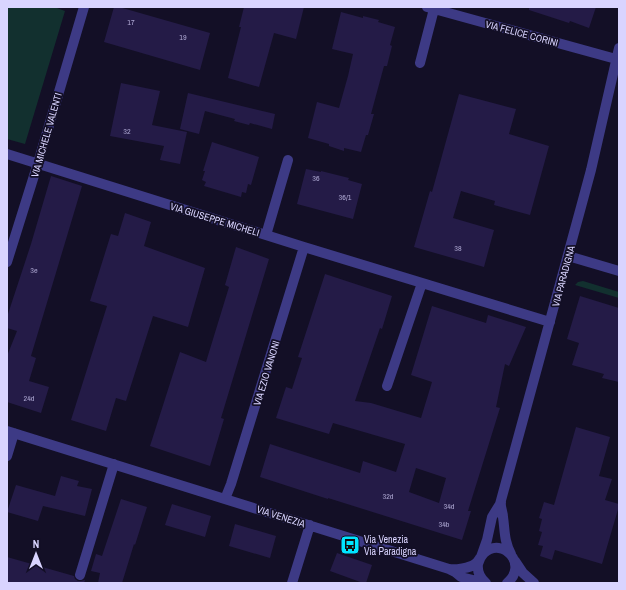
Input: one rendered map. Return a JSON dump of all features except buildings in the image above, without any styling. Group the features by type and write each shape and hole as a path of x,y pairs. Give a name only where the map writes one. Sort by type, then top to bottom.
{"street":[{"name":"VIA MICHELE VALENTI","path":"7,262 38,164 84,7"},
{"name":"VIA FELICE CORINI","path":"430,8 616,59"},
{"path":"420,63 430,8"},
{"name":"VIA PARADIGNA","path":"512,556 505,540 503,516 500,507 501,502 591,170 619,48"},
{"name":"VIA GIUSEPPE MICHELI","path":"7,154 550,322"},
{"path":"266,235 288,160"},
{"name":"VIA EZIO VANONI","path":"225,499 232,484 304,247"},
{"path":"568,256 619,271"},
{"path":"388,386 422,283"},
{"name":"VIA VENEZIA","path":"7,456 10,432 449,569 461,577 486,583"},
{"path":"80,575 114,464"},
{"name":"VIA PARADIGNA","path":"486,583 482,580 478,573 478,565 492,517 501,502"},
{"path":"292,583 310,526"},
{"name":"VIA VENEZIA","path":"449,569 457,569 476,564 486,552 494,548 503,549 512,556"},
{"path":"507,583 511,580 515,572 515,563 512,556"},
{"path":"512,556 519,568 534,583"}],"green space":[{"path":"7,7 54,7 65,11 25,144 7,139"},
{"path":"583,281 619,292 619,298 575,285 578,282"}],"place":[{"name":"Via Venezia Via Paradigna","path":"350,545"}]}
